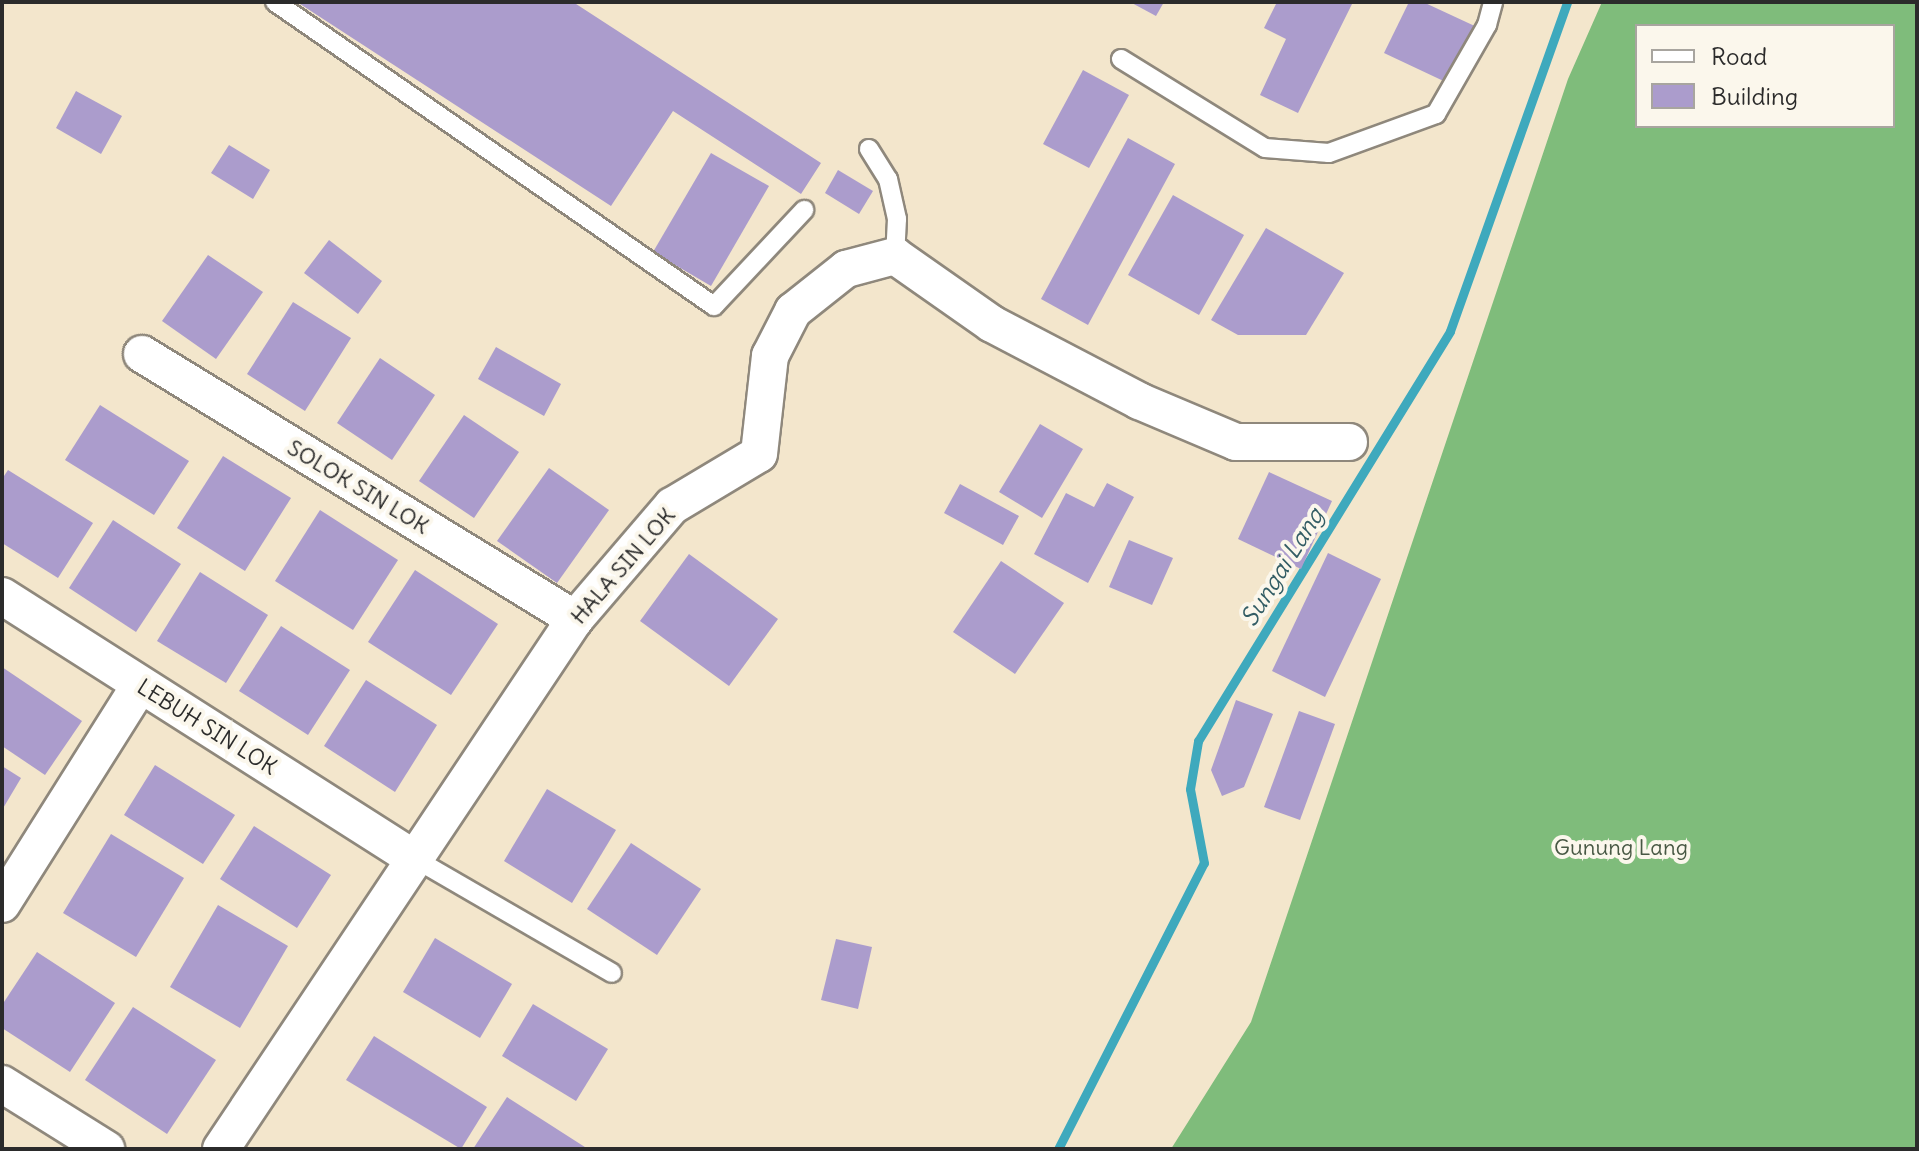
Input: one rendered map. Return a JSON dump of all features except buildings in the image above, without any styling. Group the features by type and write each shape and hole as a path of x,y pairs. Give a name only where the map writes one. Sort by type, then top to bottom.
{"street":[{"path":"895,256 992,324 1139,401 1236,442 1349,442"},
{"name":"HALA SIN LOK","path":"221,1149 412,857 575,619 672,506 759,454 770,356 793,311 846,269 895,256"},
{"name":"SOLOK SIN LOK","path":"142,354 575,619"},
{"name":"LEBUH SIN LOK","path":"2,596 412,857"},
{"path":"2,904 140,685"},
{"path":"2,1084 106,1149"}],"lane":[{"path":"275,2 714,306 804,210"},
{"path":"1121,59 1265,148 1329,153 1436,114 1487,25 1493,2"},
{"path":"869,149 888,179 897,219 895,256"},
{"path":"412,857 612,973"}],"green space":[{"name":"Gunung Lang","path":"1602,2 1917,2 1917,1149 1171,1149 1251,1022 1568,79"}],"waterway":[{"name":"Sungai Lang","path":"1058,1149 1204,863 1190,789 1198,741 1450,331 1567,2"}]}
